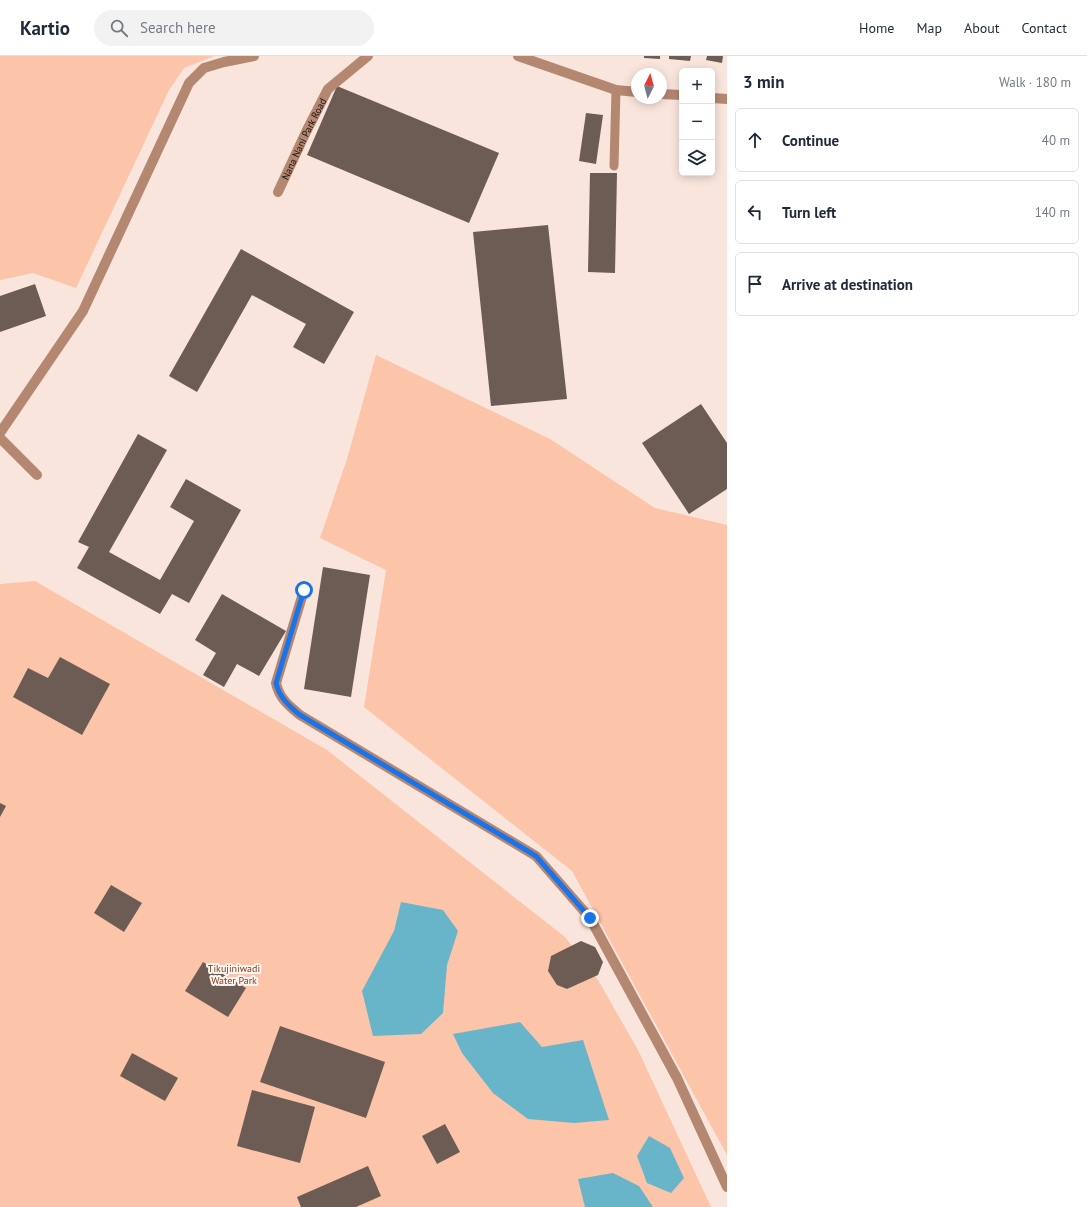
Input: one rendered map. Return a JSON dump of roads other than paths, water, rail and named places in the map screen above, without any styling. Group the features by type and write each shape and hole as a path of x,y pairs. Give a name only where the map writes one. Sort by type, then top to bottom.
{"street":[{"path":"0,433 83,311 189,83 204,68 254,56"},
{"name":"Nana Nani Park Road","path":"278,192 328,89 368,56"},
{"path":"518,56 616,90 631,91"},
{"path":"667,94 679,95"},
{"path":"715,98 727,99"},
{"path":"0,438 37,475"},
{"path":"304,590 276,683 281,697 300,715 536,856 590,918 677,1078 727,1187"}],"lane":[{"path":"614,166 616,90"}],"water":[{"path":"401,902 443,910 458,931 447,965 443,1013 421,1034 373,1036 362,991 394,931"},
{"path":"520,1022 542,1047 583,1040 609,1120 574,1123 528,1119 493,1093 462,1053 453,1034"},
{"path":"649,1136 670,1148 684,1178 671,1193 647,1183 637,1156"},
{"path":"613,1173 639,1186 653,1207 585,1207 578,1179"}],"park label":[{"name":"Tikujiniwadi Water Park","path":"234,974"}]}
